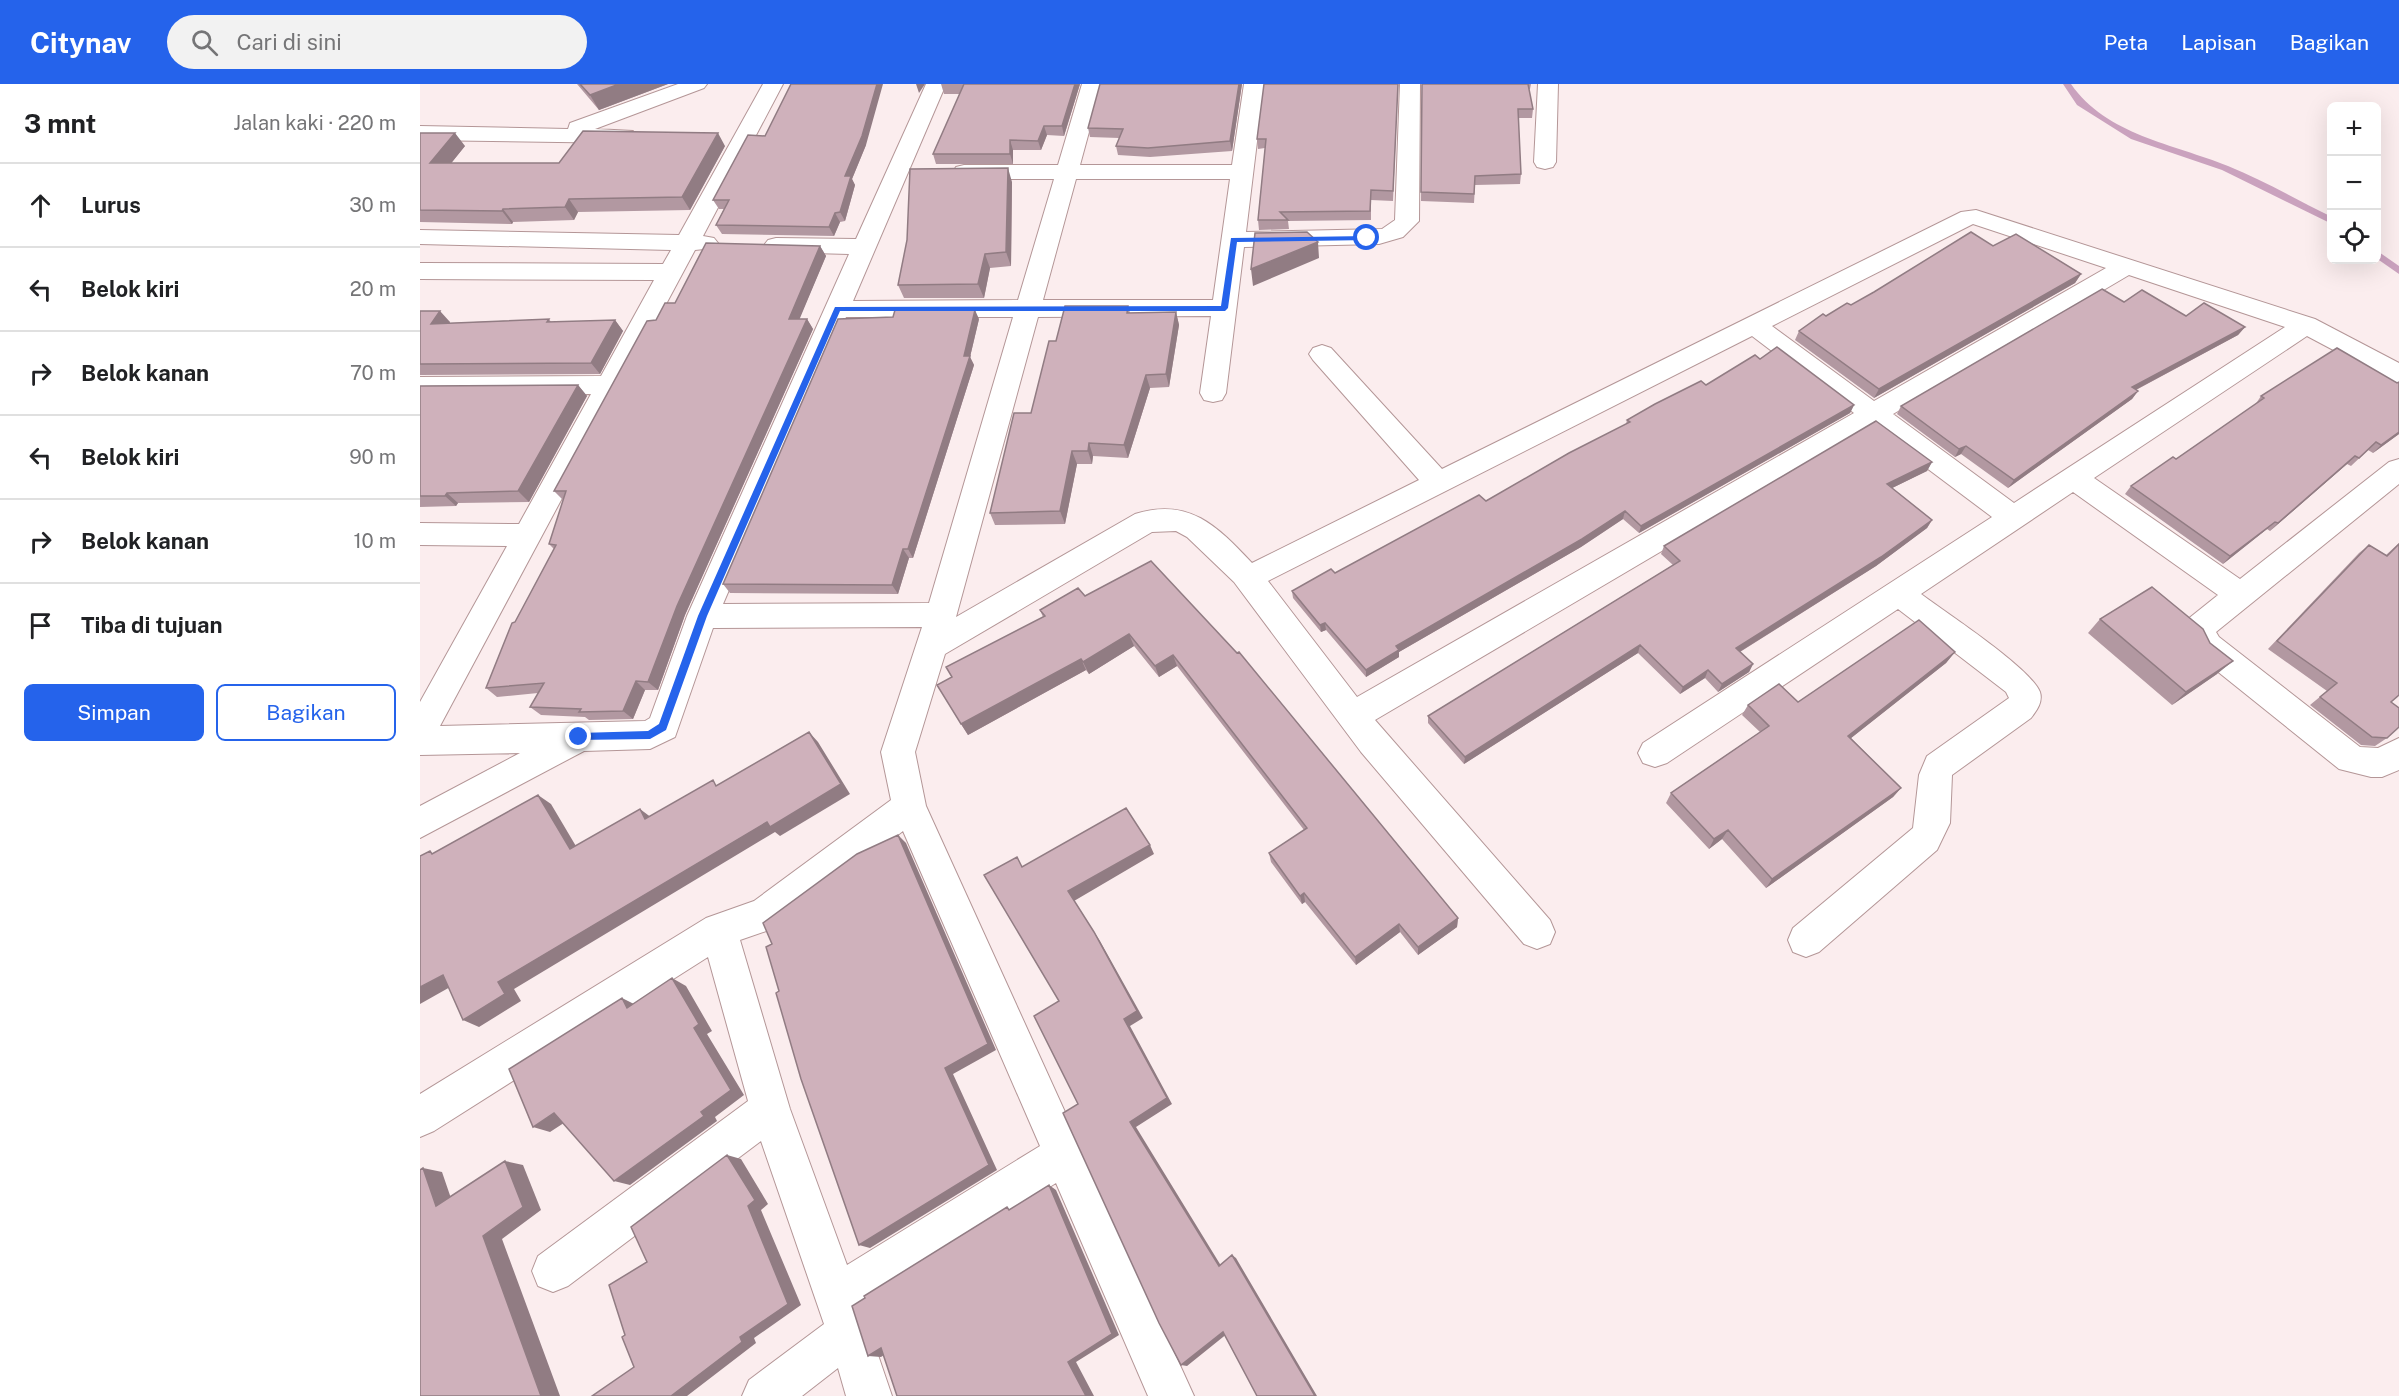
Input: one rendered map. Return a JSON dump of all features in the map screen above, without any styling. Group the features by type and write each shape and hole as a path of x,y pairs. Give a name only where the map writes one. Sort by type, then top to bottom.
{"street":[{"path":"560,135 697,84"},
{"path":"420,733 686,243 732,138 773,84"},
{"path":"420,741 650,735 663,727 702,616 864,247 908,172 936,84"},
{"path":"1092,84 937,630 898,752 909,806 1171,1396"},
{"path":"1214,393 1254,84"},
{"path":"1233,240 1384,237 1402,229 1407,221 1410,84"},
{"path":"1545,162 1548,84"},
{"path":"420,133 651,137"},
{"path":"942,172 1242,172"},
{"path":"1248,578 1969,217 1976,217 2306,325 2399,374"},
{"path":"420,237 733,244"},
{"path":"757,244 864,247"},
{"path":"1353,716 2127,266"},
{"path":"420,271 670,272"},
{"path":"837,309 1225,308"},
{"path":"1754,325 2013,517"},
{"path":"1655,753 2306,325"},
{"path":"1322,354 1437,483"},
{"path":"420,386 609,385"},
{"path":"2399,469 2199,628 2208,646 2351,759 2371,764 2388,762 2399,752"},
{"path":"2073,478 2239,594"},
{"path":"702,616 937,630 1145,522 1160,519 1182,521 1203,534 1248,578 1353,716 1537,932"},
{"path":"420,534 527,536"},
{"path":"1806,940 1926,839 1932,826 1935,778 1939,766 2020,708 2025,701 2024,693 2017,683 1898,593"},
{"path":"420,823 579,737"},
{"path":"420,1117 719,930 765,915 909,806"},
{"path":"719,930 770,1109 869,1396"},
{"path":"553,1271 770,1109"},
{"path":"765,1396 842,1314 1064,1154"}],"building":[{"path":"580,84 619,84 590,95"},
{"path":"791,84 877,84 862,136 845,176 851,176 840,212 835,213 829,227 716,225 729,200 713,200 748,135 765,136"},
{"path":"964,84 1075,84 1062,126 1044,126 1038,141 1010,140 1010,154 933,154"},
{"path":"1100,84 1239,84 1230,141 1148,148 1116,146 1123,129 1088,128"},
{"path":"1264,84 1398,84 1393,191 1371,190 1370,211 1280,212 1288,220 1258,220 1266,139 1257,139"},
{"path":"1422,84 1528,84 1533,109 1518,109 1521,174 1475,176 1474,194 1421,192"},
{"path":"583,131 718,133 682,197 569,199 565,207 503,209 502,211 420,210 420,133 455,133 430,163 559,163"},
{"path":"1008,168 1006,252 985,254 978,284 898,285 907,240 910,169"},
{"path":"1307,232 1318,242 1251,269 1255,233"},
{"path":"1971,232 1993,246 2016,234 2081,274 1879,389 1799,331 1823,314 1826,316 1847,303 1851,305 1874,292"},
{"path":"706,243 820,246 789,319 807,319 677,606 648,682 636,681 623,711 579,712 581,709 530,707 544,683 486,688 512,623 515,622 556,545 549,544 566,491 554,491 647,321 656,320 665,303 675,303"},
{"path":"2102,289 2124,302 2142,290 2186,316 2204,303 2245,327 2132,387 2138,391 2014,480 1966,446 1959,449 1901,406"},
{"path":"1065,306 1128,306 1127,313 1176,312 1166,374 1146,375 1124,445 1089,443 1088,451 1072,451 1060,511 990,513 1014,413 1031,413 1049,341 1056,341"},
{"path":"895,310 975,310 964,356 970,356 908,549 903,549 892,585 723,584 838,319 893,317"},
{"path":"420,311 440,311 431,324 549,319 547,322 615,320 591,363 420,364"},
{"path":"1777,347 1854,405 1641,526 1625,511 1582,539 1396,646 1399,650 1366,670 1325,623 1320,625 1292,591 1331,569 1335,573 1479,495 1486,501 1569,453 1630,422 1627,420 1655,404 1701,381 1706,385 1755,355 1760,359"},
{"path":"2337,348 2397,383 2399,382 2399,432 2381,445 2376,442 2359,458 2355,456 2278,523 2275,522 2230,556 2131,486 2173,457 2176,459 2264,398 2261,396"},
{"path":"578,385 518,491 420,496 420,386"},
{"path":"1876,421 1932,462 1887,484 1932,520 1881,557 1736,648 1753,664 1722,684 1708,670 1683,687 1640,645 1465,757 1428,716 1680,561 1664,546"},
{"path":"2399,544 2399,695 2391,702 2399,708 2399,727 2387,738 2372,737 2320,697 2337,683 2277,641 2369,545 2387,556"},
{"path":"1151,561 1237,653 1239,652 1458,918 1418,947 1399,924 1355,957 1304,893 1300,896 1269,853 1307,828 1173,655 1155,666 1129,634 1083,662 1081,659 961,724 937,685 952,677 946,667 1045,616 1040,610 1078,588 1085,596"},
{"path":"2152,587 2203,629 2210,643 2233,661 2186,692 2100,619"},
{"path":"1919,620 1955,652 1848,736 1901,788 1772,879 1728,830 1714,839 1671,793 1769,726 1748,705 1779,684 1798,702"},
{"path":"809,732 841,784 770,827 767,822 498,982 505,994 463,1020 443,975 420,987 420,856 430,851 432,854 538,795 570,849 640,809 645,819 713,780 716,786"},
{"path":"1126,808 1150,845 1068,891 1094,932 1137,1011 1124,1019 1167,1098 1130,1122 1219,1266 1232,1255 1315,1396 1257,1396 1223,1332 1181,1365 1159,1323 1063,1113 1078,1104 1034,1016 1059,1001 984,875 1017,857 1022,867"},
{"path":"898,835 988,1044 945,1068 989,1165 859,1245 801,1079 776,993 779,991 766,947 772,944 763,923 857,854"},
{"path":"672,978 699,1024 694,1028 731,1090 701,1112 704,1116 614,1181 554,1113 533,1127 509,1069 622,998 627,1008"},
{"path":"727,1155 755,1200 748,1206 788,1304 740,1337 742,1342 671,1396 592,1396 634,1367 622,1337 625,1335 609,1285 647,1262 631,1227"},
{"path":"505,1161 523,1207 483,1236 541,1396 420,1396 420,1170 423,1168 436,1206"},
{"path":"1049,1185 1112,1334 1068,1362 1086,1396 897,1396 881,1348 868,1356 852,1306 865,1298 864,1296 1007,1207 1009,1210"}],"waterway":[{"path":"2067,84 2080,103 2134,137 2225,168 2327,219"},
{"path":"2381,257 2399,271"}],"route":[{"path":"579,737 650,735 663,727 702,616 837,309 1225,308 1233,240 1367,238"}]}
